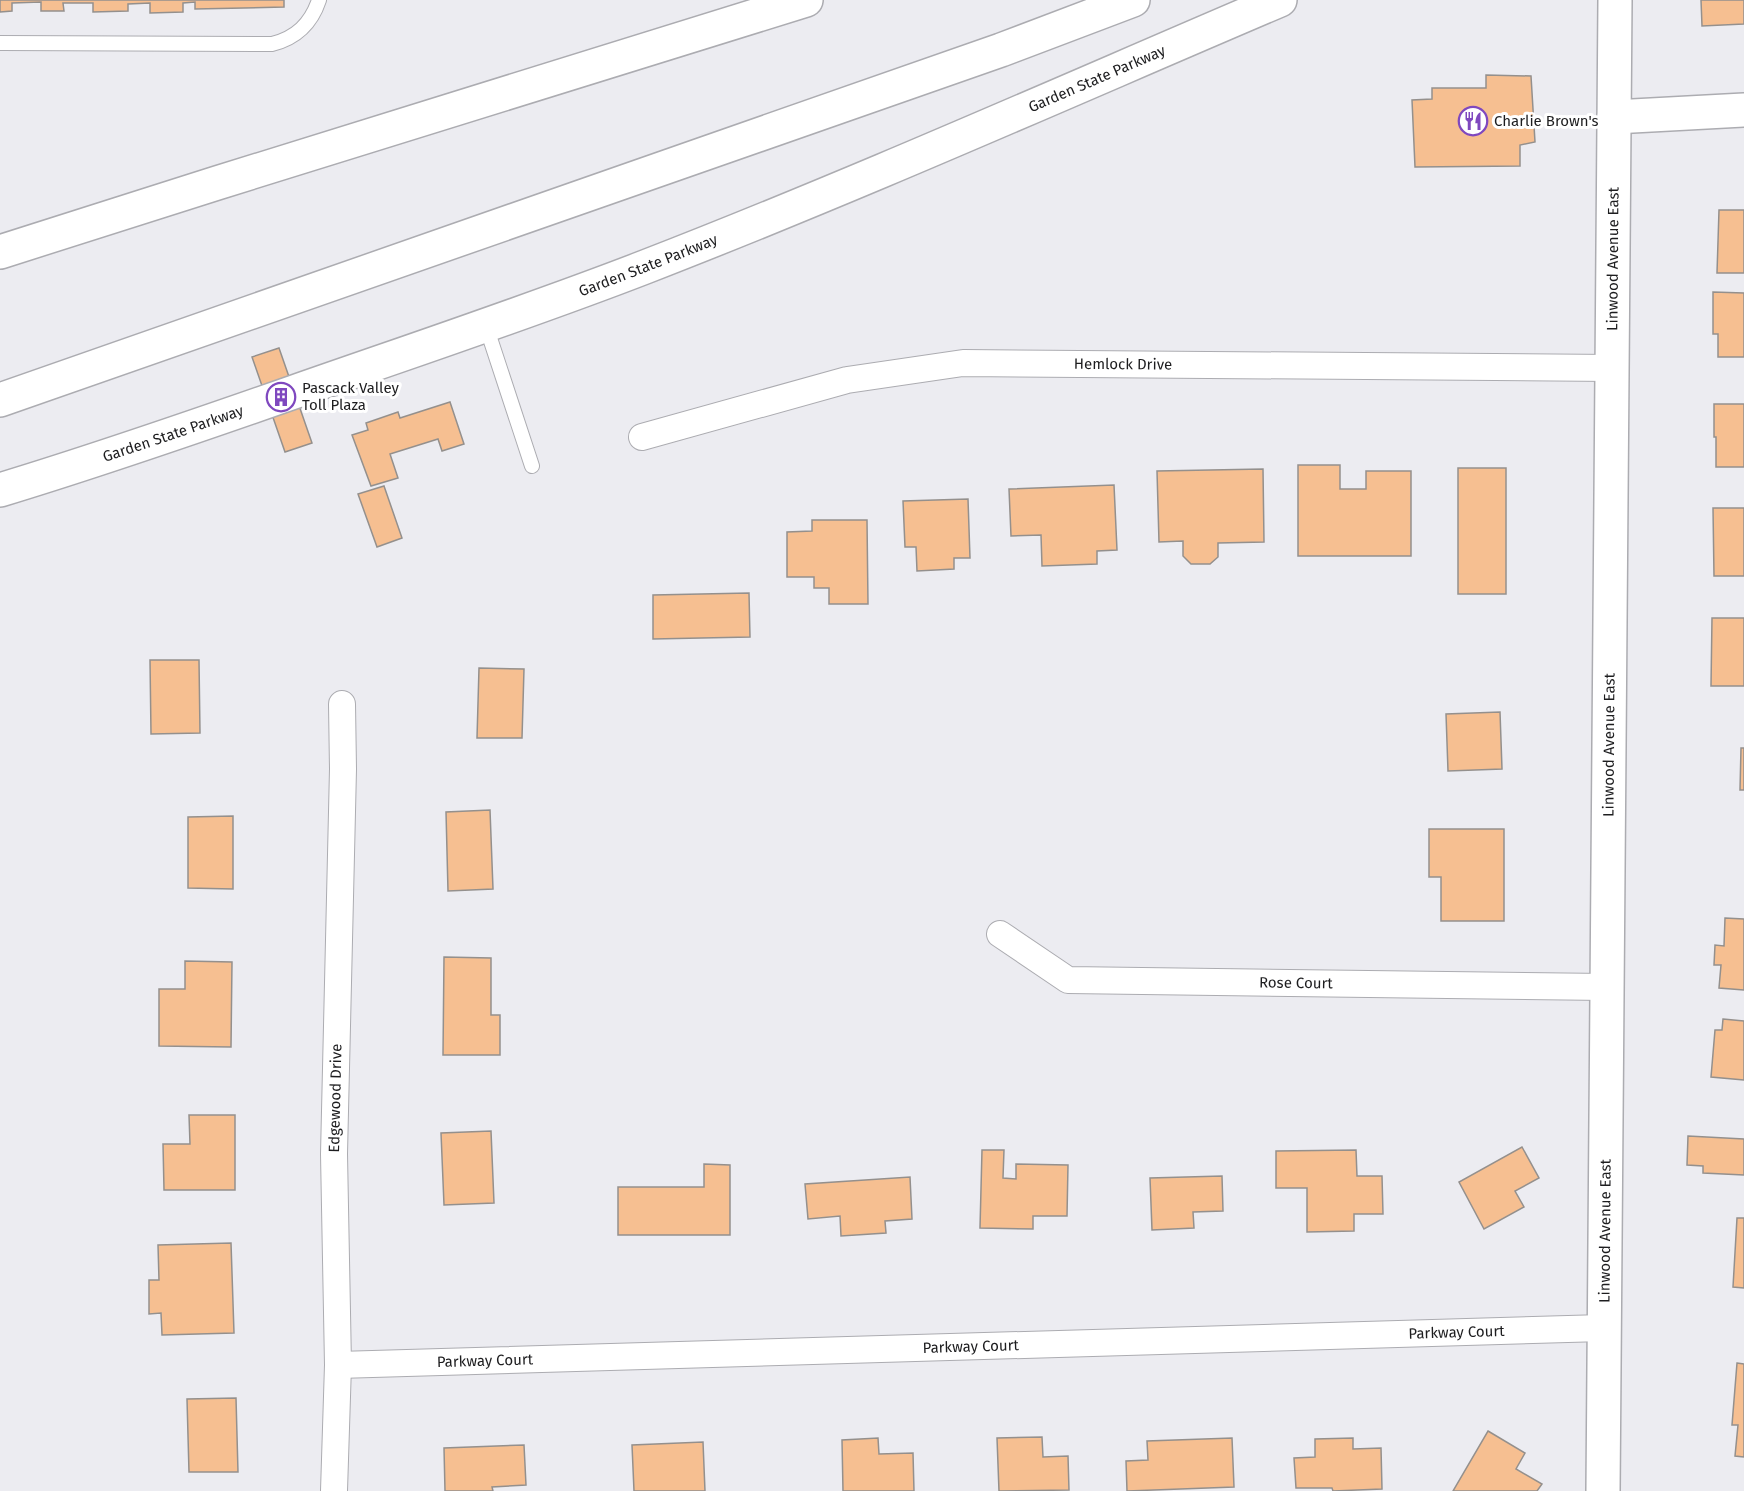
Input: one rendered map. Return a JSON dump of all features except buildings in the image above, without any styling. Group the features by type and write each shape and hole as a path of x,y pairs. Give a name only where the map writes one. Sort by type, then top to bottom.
{"main road":[{"path":"0,252 806,0"},
{"path":"0,400 968,62 1133,0"},
{"name":"Garden State Parkway","path":"0,490 200,425 486,326 645,267 967,135 1280,0"},
{"name":"Linwood Avenue East","path":"1603,1491 1615,0"},
{"path":"1614,117 1744,111"}],"street":[{"name":"Hemlock Drive","path":"642,437 847,380 963,363 1613,368"},
{"name":"Edgewood Drive","path":"334,1491 338,1365 334,1154 343,769 342,704"},
{"name":"Rose Court","path":"1000,934 1068,980 1606,987"},
{"name":"Parkway Court","path":"338,1365 1604,1328"}],"lane":[{"path":"0,43 272,44 290,38 302,30 313,15 319,0"},
{"path":"486,326 532,466"}],"place":[{"name":"Charlie Brown's","path":"1473,121"},
{"name":"Pascack Valley Toll Plaza","path":"281,397"}]}
